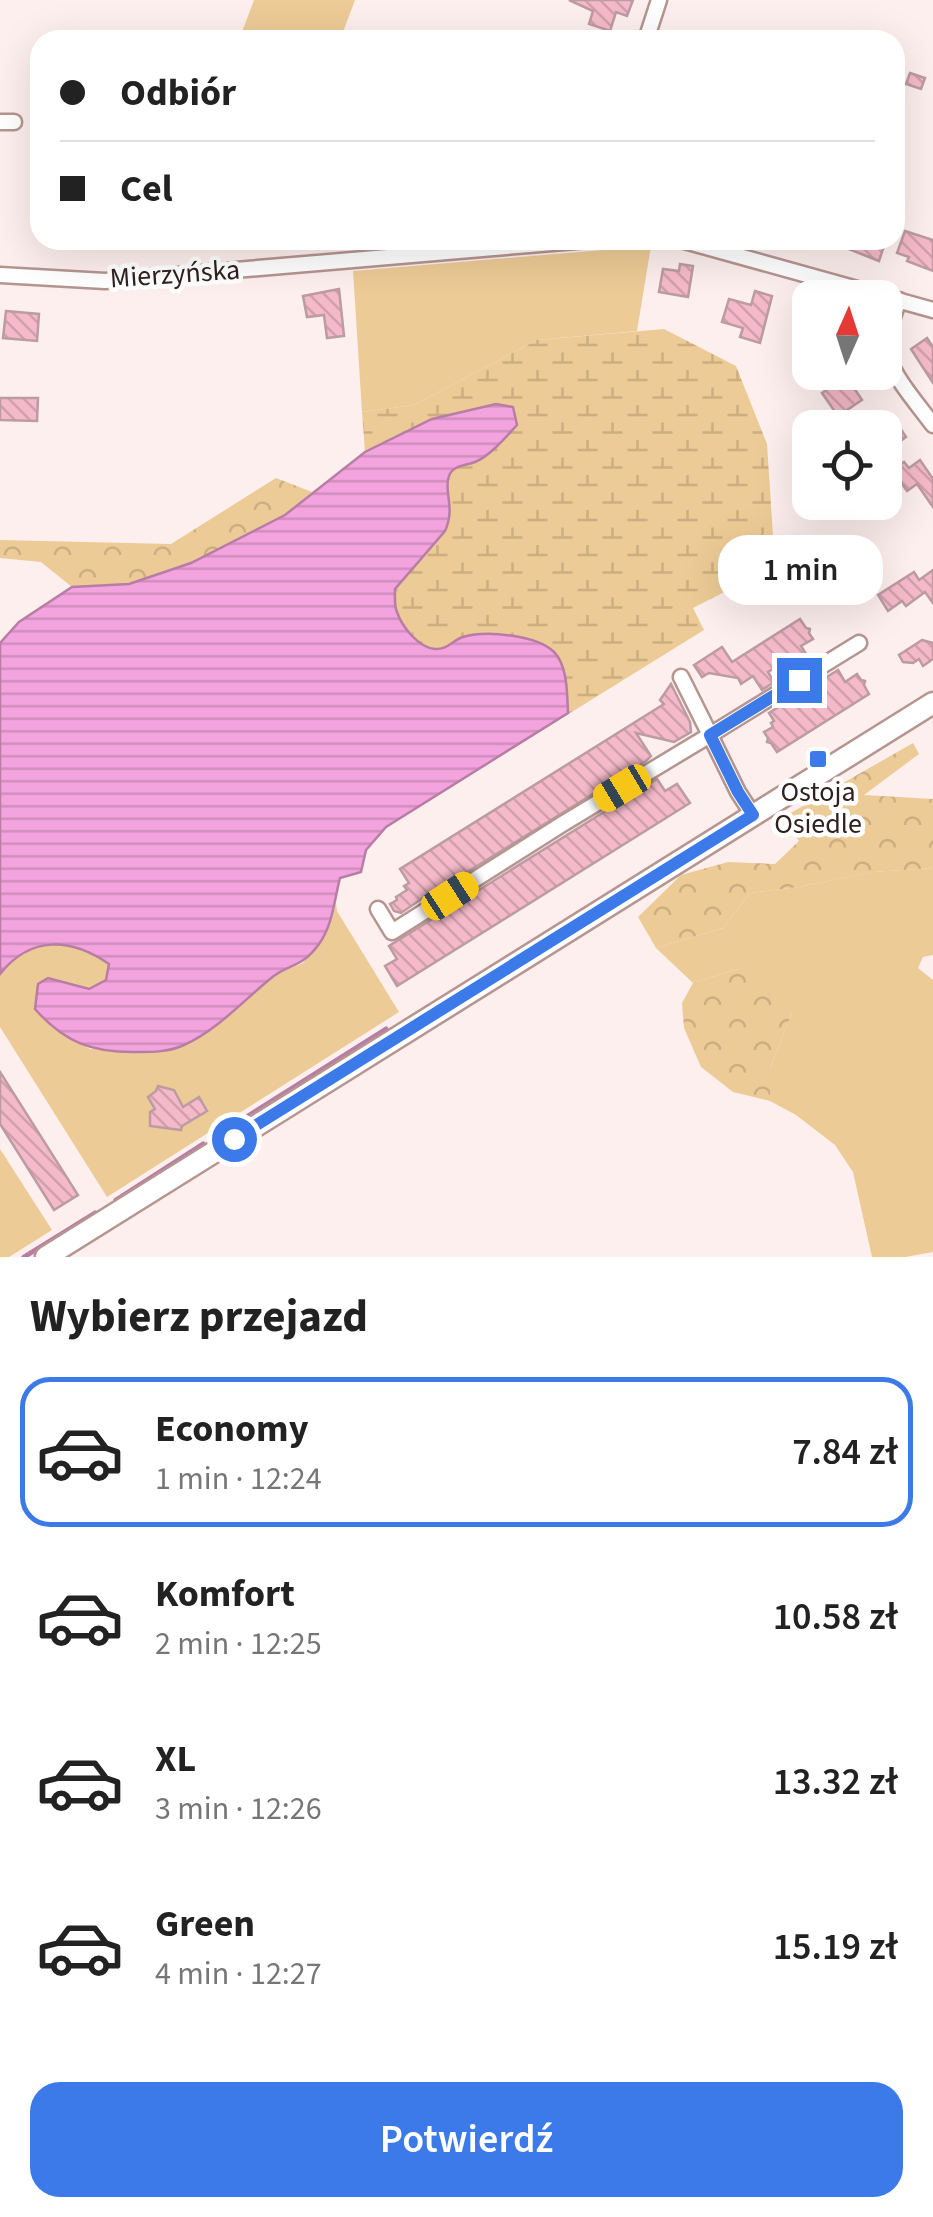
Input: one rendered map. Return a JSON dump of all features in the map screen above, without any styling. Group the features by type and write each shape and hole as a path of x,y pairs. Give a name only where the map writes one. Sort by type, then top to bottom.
{"street":[{"path":"649,30 658,0"},
{"name":"Mierzyńska","path":"0,276 106,281 470,250"},
{"path":"717,250 826,280"},
{"path":"902,301 933,310"},
{"path":"902,381 933,425"},
{"path":"378,909 392,932 859,643"},
{"path":"680,676 753,815"},
{"path":"46,1257 933,703"}],"green space":[{"path":"254,0 355,0 344,30 243,30"},
{"path":"603,250 650,250 637,331 537,340 414,405 362,412 353,271"},
{"path":"664,329 736,366 767,444 775,566 693,608 704,630 386,827 541,644 526,638 461,637 445,648 431,650 403,625 396,609 395,589 445,531 449,474 481,459 503,439 432,419 365,452 362,412 414,405 537,340"},
{"path":"276,478 312,492 285,515 191,563 129,584 72,587 41,562 0,558 0,540 171,544"},
{"path":"913,743 919,754 864,795 933,799 933,868 873,872 750,893 723,928 656,948 638,917 681,875 728,862 775,864 799,841 782,818"},
{"path":"933,868 933,955 923,957 918,968 933,980 933,1252 872,1257 853,1172 835,1145 770,1101 770,1068 792,1013 738,969 693,983 656,948 723,928 750,893 872,872"},
{"path":"336,903 337,911 399,1012 107,1197 0,1027 0,974 13,957 43,943 85,949 109,964 106,980 89,989 50,1026 90,1049 184,1045 210,1029 275,974 303,963 320,943"},
{"path":"738,969 775,972 792,1013 770,1068 770,1101 733,1092 701,1067 684,1028 682,1003 693,983"},
{"path":"0,1149 52,1230 9,1257 0,1257"}],"shaded area":[{"path":"496,404 513,407 517,425 486,455 451,472 445,531 395,589 396,609 412,636 429,648 443,648 463,637 485,634 524,638 546,646 562,665 568,713 386,827 366,850 361,872 340,878 327,928 313,952 270,979 196,1039 167,1050 122,1052 81,1044 57,1030 35,1009 38,984 48,978 89,989 106,980 109,964 80,949 52,945 25,952 0,974 0,643 19,622 72,587 129,584 191,563 285,515 365,452 432,419"}],"building":[{"path":"569,0 633,0 627,16 616,12 610,30 589,24 593,11"},
{"path":"910,73 925,78 921,89 906,84"},
{"path":"905,231 933,240 933,271 907,261 909,257 897,253 905,250"},
{"path":"851,250 883,250 879,261"},
{"path":"680,264 693,266 688,297 659,292 663,269 679,271"},
{"path":"339,289 344,336 327,338 324,315 307,317 303,296"},
{"path":"755,291 772,296 760,343 740,337 743,328 722,322 729,299 751,305"},
{"path":"6,311 39,314 37,341 3,338"},
{"path":"927,338 933,347 933,383 911,349"},
{"path":"855,390 862,400 847,410 834,410 822,393"},
{"path":"0,398 38,398 37,421 0,420"},
{"path":"920,460 933,479 933,507 917,484 907,491 902,484 902,463 909,468"},
{"path":"933,570 933,603 925,592 906,606 902,601 888,611 878,595 914,572 919,580"},
{"path":"810,571 823,593 809,602 795,581"},
{"path":"800,619 813,639 801,646 810,660 797,668 791,658 768,672 774,682 762,690 753,676 741,684 738,678 709,673 702,677 694,665 722,647 732,662"},
{"path":"922,640 933,643 933,659 923,666 919,659 903,662 899,655"},
{"path":"838,670 845,682 857,674 865,681 869,694 777,752 764,732 773,727 769,713"},
{"path":"671,684 691,732 674,742 636,733 651,756 646,761 401,913 394,911 390,904 407,890 404,886 409,883 400,869 664,704 660,700"},
{"path":"657,779 665,791 677,784 690,803 397,986 385,966 397,959 389,946"},
{"path":"0,1072 78,1195 54,1210 0,1124"},
{"path":"158,1086 174,1090 183,1107 199,1097 207,1111 181,1130 150,1126 150,1112 155,1109 148,1097"}],"waterway":[{"path":"226,1130 386,1029"},
{"path":"116,1200 203,1144"},
{"path":"24,1257 95,1213"}],"place":[{"name":"Ostoja Osiedle","path":"818,759"}],"route":[{"path":"234,1139 753,815 710,735 799,680"}]}
